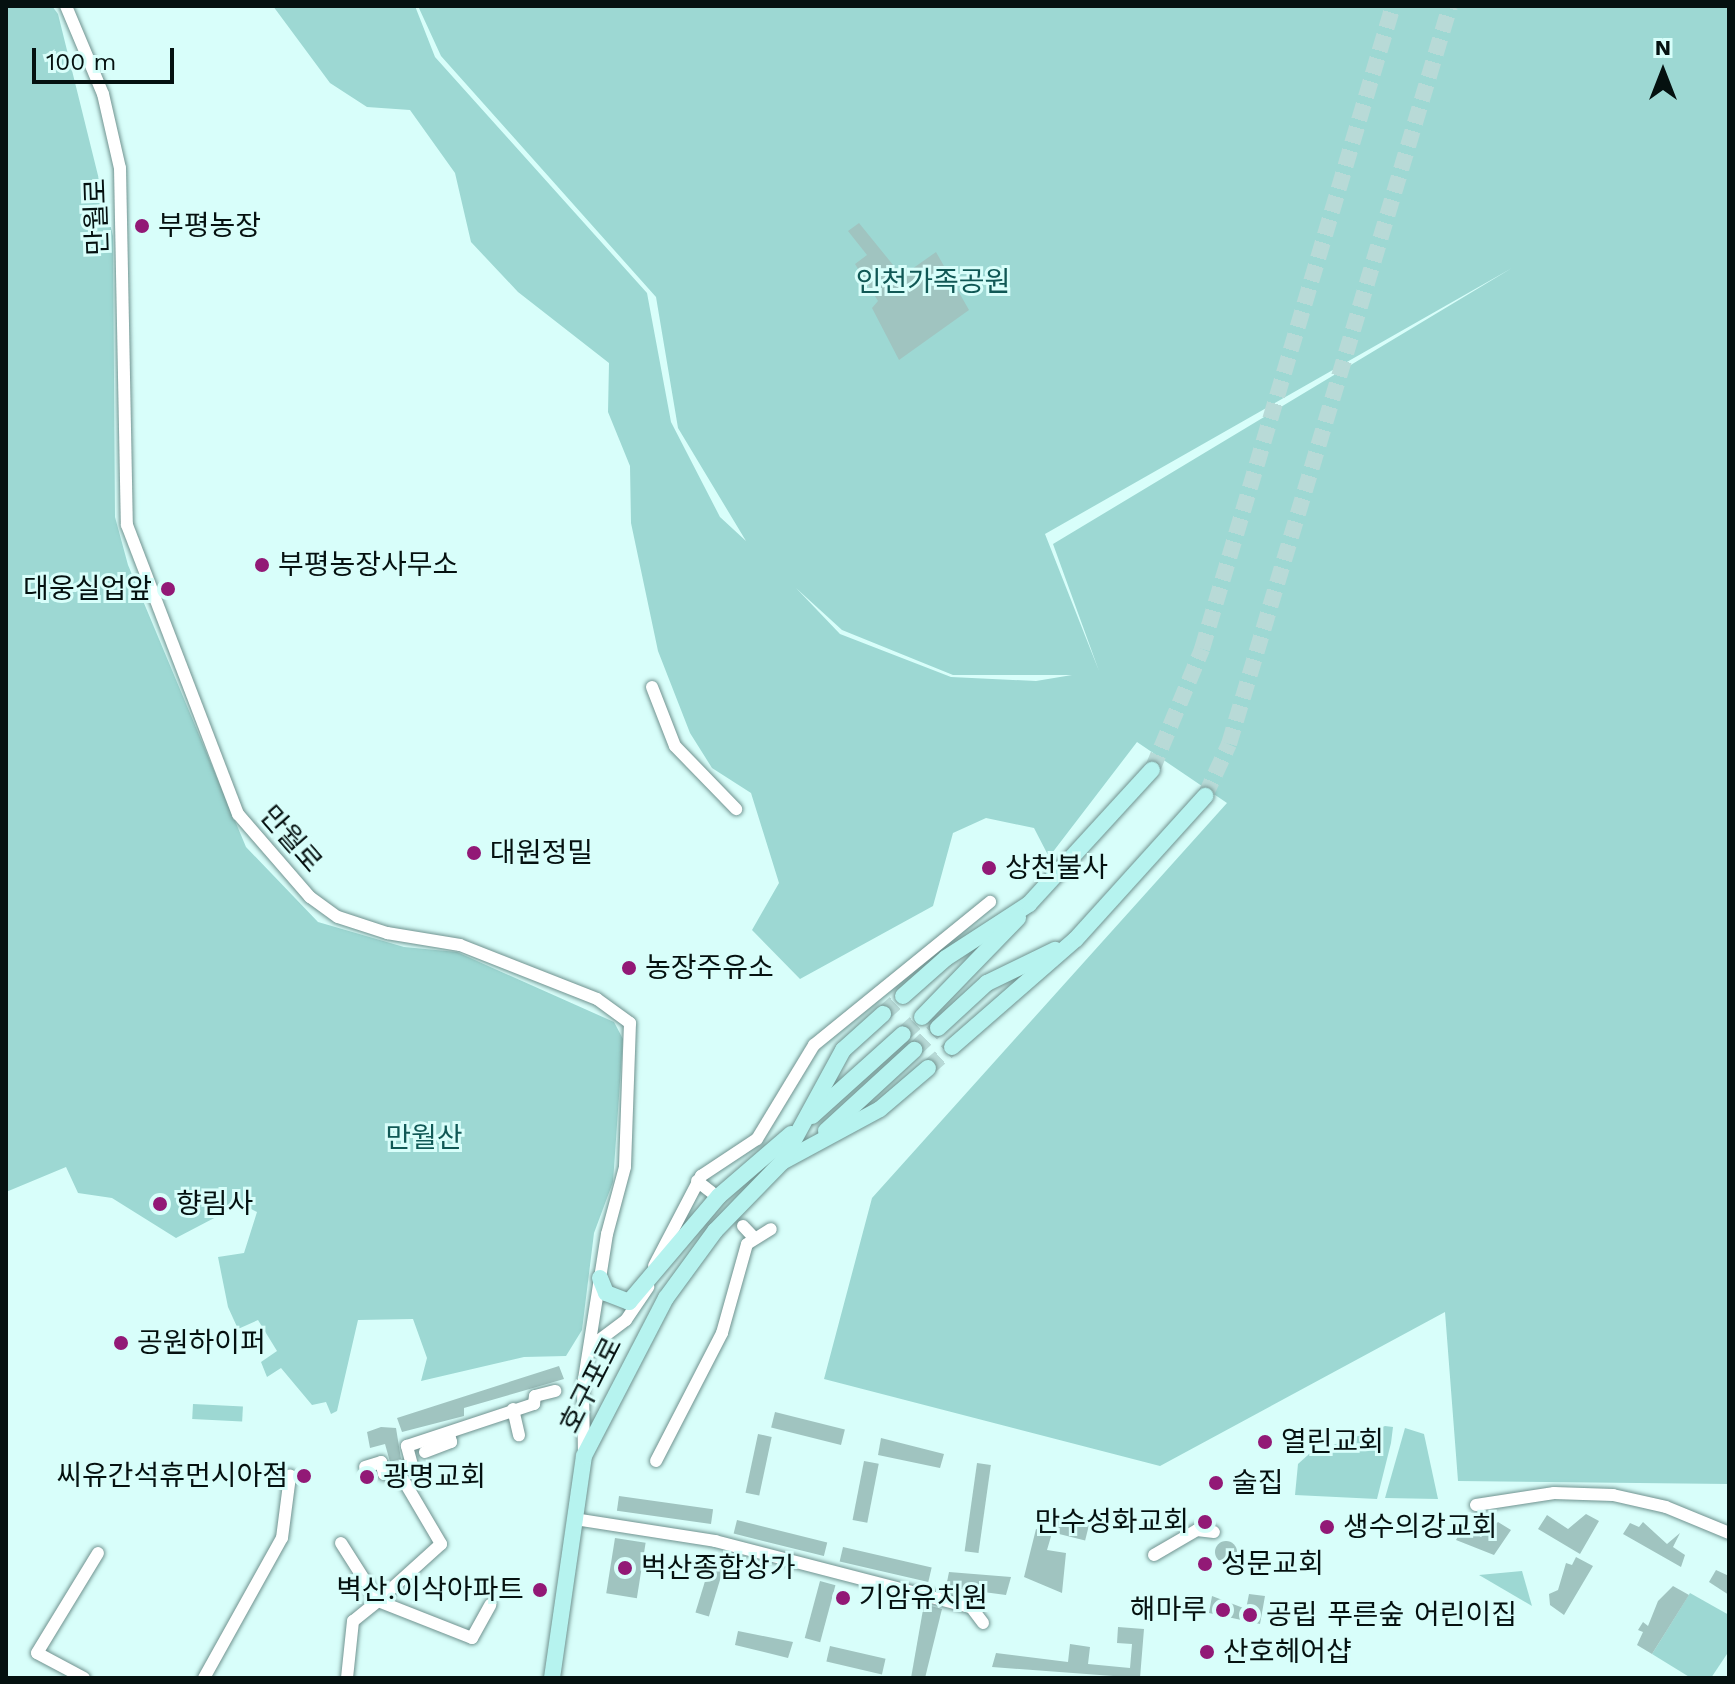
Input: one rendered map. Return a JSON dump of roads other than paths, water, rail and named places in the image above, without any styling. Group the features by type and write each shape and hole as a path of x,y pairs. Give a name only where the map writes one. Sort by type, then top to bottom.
{"main road":[{"path":"922,1017 1152,770"},
{"path":"952,1047 1076,939 1205,796"},
{"path":"903,996 946,958 1029,904"},
{"path":"938,1028 987,983 1076,939"},
{"name":"호구포로","path":"782,1162 843,1050 883,1014"},
{"name":"호구포로","path":"800,1127 903,1034"},
{"name":"호구포로","path":"807,1148 914,1050"},
{"name":"호구포로","path":"552,1678 584,1456 666,1298 715,1231 782,1162 880,1109 928,1068"},
{"path":"600,1278 606,1293 629,1302 654,1266 719,1196 800,1127"}],"street":[{"name":"만월로","path":"66,6 103,94 120,168 127,525 238,814 310,897 338,917 460,945 597,999 626,1018 633,1033 625,1167 600,1278 590,1347 584,1456"},
{"path":"652,687 675,746 736,809"},
{"path":"590,1347 638,1306 654,1266 697,1181 757,1139 814,1045 990,902"},
{"path":"697,1181 711,1192"},
{"path":"743,1226 754,1238"},
{"path":"656,1461 722,1333 742,1256 754,1238 771,1229"},
{"path":"365,1467 381,1462 384,1474 412,1465 407,1446 449,1434 555,1391"},
{"path":"513,1409 519,1435"},
{"path":"425,1452 451,1442 449,1434"},
{"path":"204,1678 282,1538 290,1476"},
{"path":"347,1678 353,1621 441,1544 401,1476"},
{"path":"1476,1505 1554,1493 1613,1495 1666,1507 1729,1533"},
{"path":"575,1519 715,1541 971,1607 983,1623"},
{"path":"1154,1555 1197,1530 1214,1532"},
{"path":"341,1543 378,1601 472,1638 490,1605"},
{"path":"84,1678 37,1653 98,1553"}],"tunnel":[{"path":"1152,770 1202,649 1393,6"},
{"path":"1205,796 1229,744 1450,6"},
{"path":"883,1014 903,996"},
{"path":"903,1034 922,1017"},
{"path":"914,1050 938,1028"},
{"path":"928,1068 952,1047"}],"place":[{"name":"부평농장","path":"142,226"},
{"name":"부평농장사무소","path":"262,565"},
{"name":"대웅실업앞","path":"168,589"},
{"name":"대원정밀","path":"474,853"},
{"name":"상천불사","path":"989,868"},
{"name":"농장주유소","path":"629,968"},
{"name":"향림사","path":"160,1204"},
{"name":"공원하이퍼","path":"121,1343"},
{"name":"열린교회","path":"1265,1442"},
{"name":"씨유간석휴먼시아점","path":"304,1476"},
{"name":"광명교회","path":"367,1477"},
{"name":"술집","path":"1216,1483"},
{"name":"만수성화교회","path":"1205,1522"},
{"name":"생수의강교회","path":"1327,1527"},
{"name":"성문교회","path":"1205,1564"},
{"name":"벅산종합상가","path":"625,1568"},
{"name":"벽산.이삭아파트","path":"540,1590"},
{"name":"기암유치원","path":"843,1598"},
{"name":"해마루","path":"1223,1610"},
{"name":"공립 푸른숲 어린이집","path":"1250,1615"},
{"name":"산호헤어샵","path":"1207,1652"}],"park label":[{"name":"인천가족공원","path":"933,282"},
{"name":"만월산","path":"424,1138"}]}
